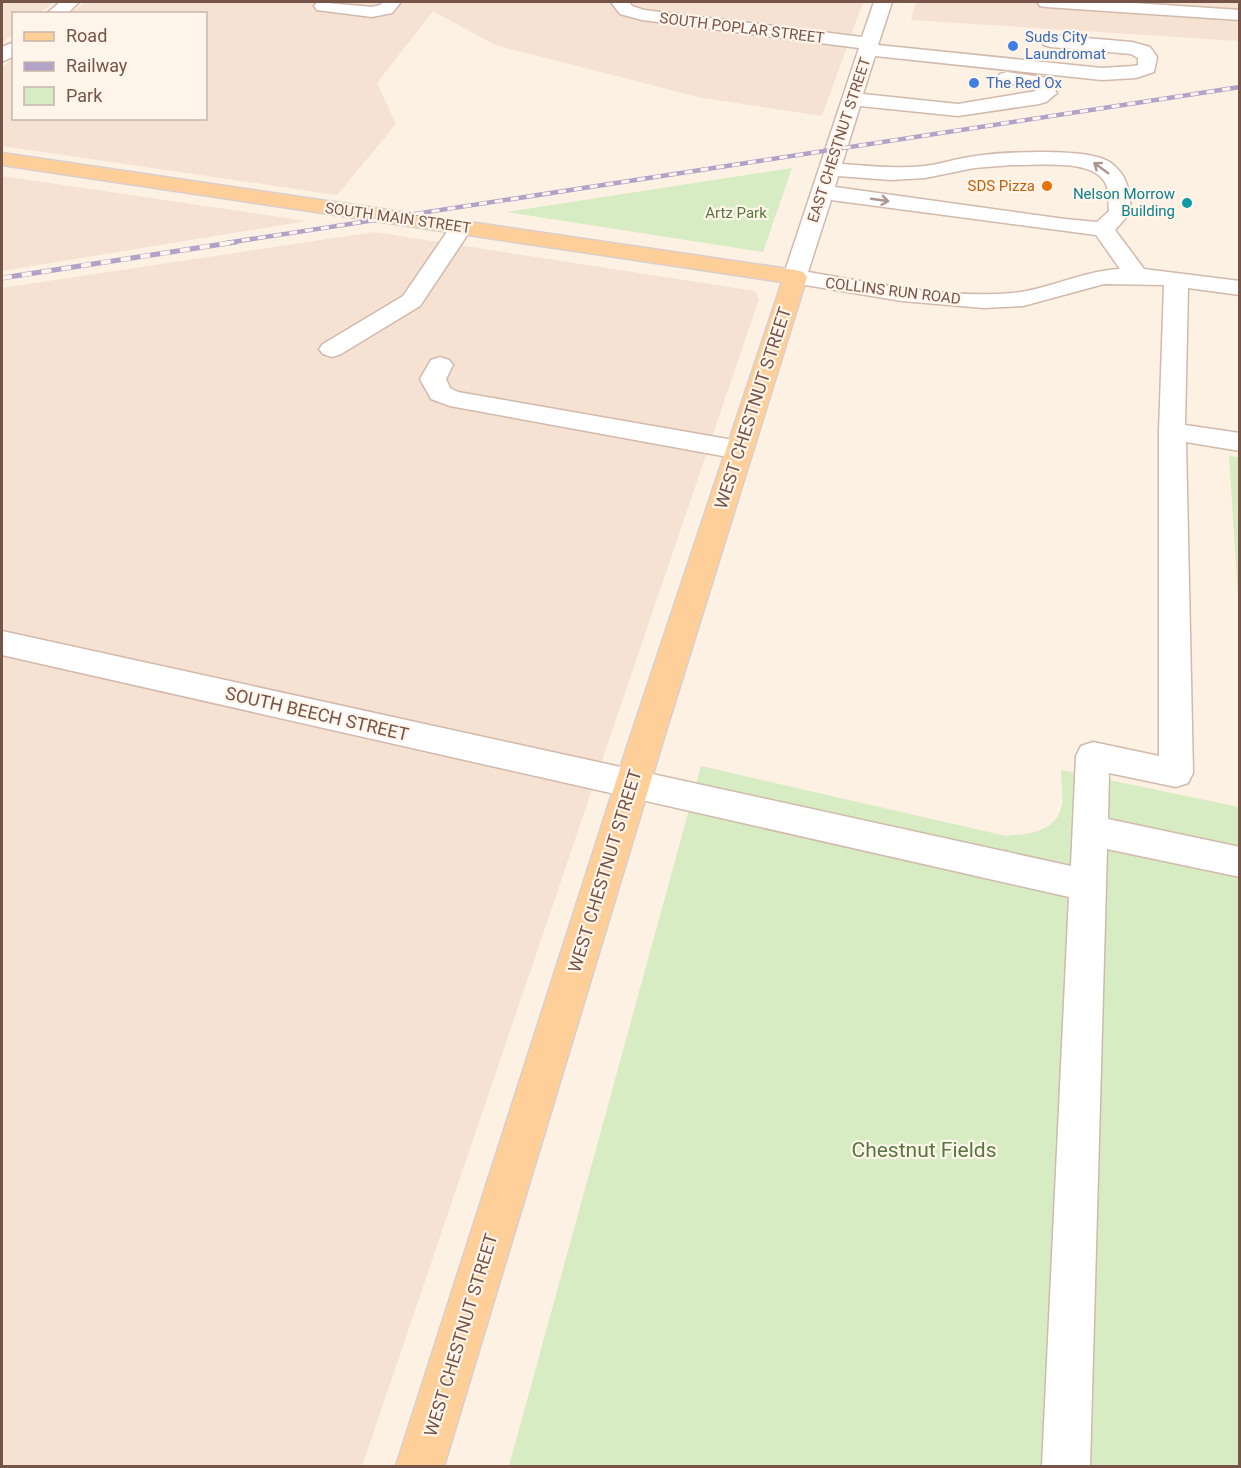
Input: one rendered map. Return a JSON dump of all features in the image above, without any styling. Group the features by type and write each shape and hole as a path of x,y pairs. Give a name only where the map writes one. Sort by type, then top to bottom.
{"main road":[{"name":"SOUTH MAIN STREET","path":"2,159 795,278"},
{"name":"WEST CHESTNUT STREET","path":"420,1467 632,784 795,278"}],"street":[{"path":"58,12 70,2"},
{"path":"323,6 372,12 386,9 392,2"},
{"name":"SOUTH POPLAR STREET","path":"620,2 626,10 642,15 867,52"},
{"name":"EAST CHESTNUT STREET","path":"795,278 883,2"},
{"path":"1046,2 1239,15"},
{"path":"867,52 1102,74 1136,72 1147,68 1148,57 1143,51 1052,41"},
{"path":"852,99 958,110 1039,98 1047,93 1040,82 867,52"},
{"path":"822,192 1065,226 1103,229 1120,212 1118,185 1103,167 1088,160 1012,159 974,162 925,172 891,174 830,169"},
{"path":"332,349 412,301 462,228"},
{"path":"1103,229 1137,276"},
{"name":"COLLINS RUN ROAD","path":"795,278 928,298 986,301 1015,299 1046,293 1101,278 1137,276 1239,288"},
{"path":"1066,1467 1093,756 1176,773 1172,431 1176,279"},
{"path":"440,365 433,379 440,393 450,398 739,450"},
{"path":"1172,431 1239,442"},
{"name":"SOUTH BEECH STREET","path":"2,643 1087,885"},
{"path":"1089,830 1239,862"}],"shaded area":[{"path":"2,2 55,2 41,12 12,12 12,35 2,43"},
{"path":"85,2 863,2 822,116 702,98 495,45 433,11 377,83 396,124 337,195 2,146 2,68 12,59 12,120 207,120 207,12 71,12"},
{"path":"916,2 1239,2 1239,41 911,20"},
{"path":"2,176 307,221 2,271"},
{"path":"374,232 755,291 759,299 362,1466 2,1466 2,288"}],"green space":[{"name":"Artz Park","path":"792,168 763,252 507,212"},
{"path":"1229,456 1239,457 1239,613"},
{"name":"Chestnut Fields","path":"701,766 1006,836 1039,831 1052,823 1062,804 1061,770 1239,807 1239,1466 509,1466"}],"railway":[{"path":"226,243 1240,87"},
{"path":"2,278 236,242"}],"place":[{"name":"Suds City Laundromat","path":"1013,46"},
{"name":"The Red Ox","path":"974,83"},
{"name":"SDS Pizza","path":"1047,186"},
{"name":"Nelson Morrow Building","path":"1187,203"}]}
